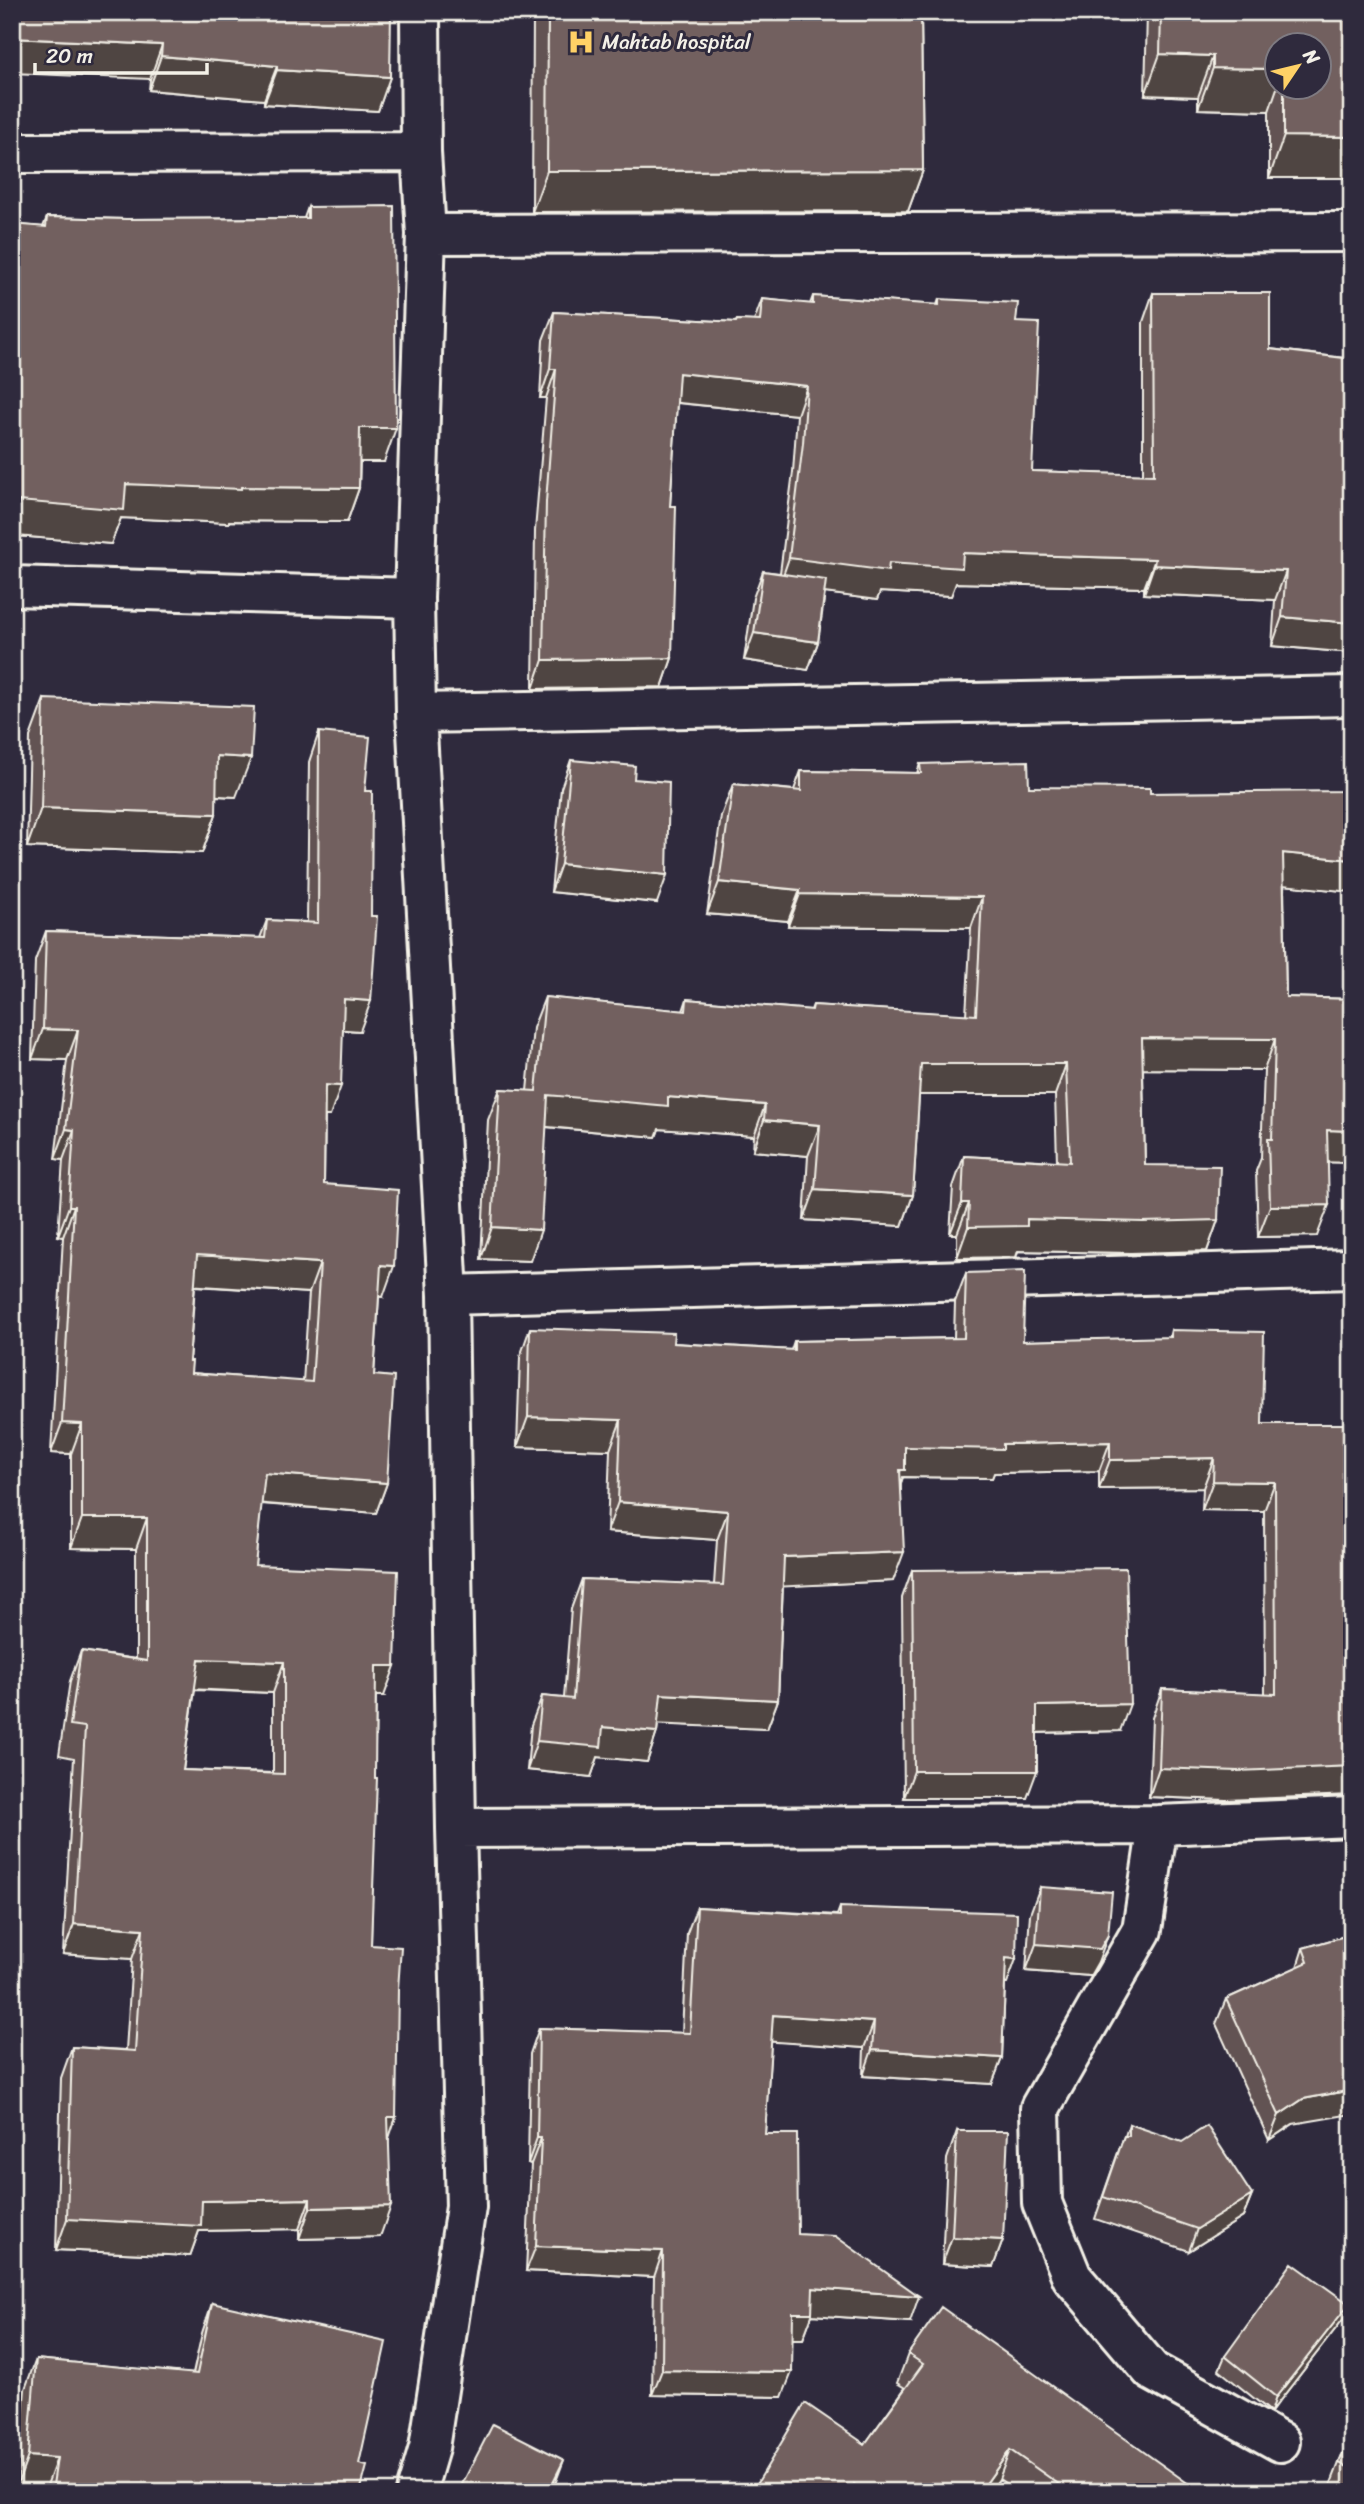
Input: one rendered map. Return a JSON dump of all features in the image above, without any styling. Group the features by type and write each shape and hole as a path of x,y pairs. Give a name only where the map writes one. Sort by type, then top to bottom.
{"street":[{"path":"416,2492 429,2448 466,2207 456,1828 448,1295 416,713 414,598 426,234 421,152 421,12"},
{"path":"12,153 421,152"},
{"path":"426,234 1352,232"},
{"path":"12,586 414,598"},
{"path":"416,713 1352,696"},
{"path":"448,1295 1352,1269"},
{"path":"456,1828 1158,1825 1352,1817"},
{"path":"1158,1825 1142,1930 1041,2108 1042,2203 1072,2277 1152,2371 1279,2442"}],"building":[{"path":"12,12 391,12 390,77 277,70 277,66 161,56 162,45 12,38"},
{"path":"548,12 921,12 923,170 547,171"},
{"path":"1161,12 1352,12 1352,137 1284,136 1284,102 1332,102 1332,32 1262,32 1262,69 1213,68 1213,56 1160,54"},
{"path":"394,206 396,428 360,428 359,488 241,489 126,484 124,510 19,501 18,532 12,536 12,224 46,227 47,217 308,218 308,207"},
{"path":"1153,293 1270,293 1270,349 1352,359 1352,623 1282,617 1286,571 1154,565 1155,559 963,553 962,568 889,563 888,571 789,558 807,386 679,373 670,506 676,506 672,658 543,660 546,502 556,369 550,369 554,312 736,322 760,321 762,299 813,304 813,296 939,305 939,299 1018,303 1016,322 1039,323 1032,471 1154,475"},
{"path":"763,571 826,580 818,642 754,633"},
{"path":"44,699 254,707 251,758 217,756 216,814 41,808"},
{"path":"319,732 370,737 365,791 372,791 371,916 377,916 371,1001 344,999 341,1086 325,1085 324,1184 398,1190 394,1266 381,1265 374,1375 394,1377 387,1483 265,1473 255,1565 398,1571 395,1666 376,1666 377,1778 371,1945 401,1947 396,2117 388,2117 391,2206 310,2208 310,2199 202,2201 201,2226 67,2219 72,2047 135,2051 143,1929 74,1924 85,1727 70,1725 81,1651 147,1661 147,1518 82,1518 82,1424 62,1423 74,1206 69,1206 74,1130 66,1129 78,1030 43,1029 46,931 265,938 267,920 318,923","holes":["197,1255 320,1263 312,1382 191,1373 192,1361 189,1361","199,1659 284,1662 284,1774 183,1770"]},
{"path":"571,760 635,766 634,779 669,782 667,875 561,864"},
{"path":"1028,761 1029,787 1150,788 1150,793 1349,791 1352,763 1352,860 1283,853 1286,997 1352,999 1352,1131 1327,1130 1329,1205 1270,1206 1268,1139 1272,1139 1275,1039 1142,1038 1145,1165 1220,1166 1218,1220 1143,1222 1027,1219 1027,1226 968,1227 969,1203 962,1203 964,1156 1070,1162 1066,1064 921,1064 913,1195 815,1189 820,1125 764,1120 765,1105 668,1097 668,1106 548,1095 541,1230 492,1227 500,1089 536,1091 545,997 686,1011 687,999 812,1010 813,1005 976,1015 982,897 800,894 800,890 719,882 733,784 801,791 801,771 921,773 920,764"},
{"path":"1025,1271 1023,1341 1171,1337 1171,1330 1264,1332 1262,1424 1352,1424 1352,1766 1237,1771 1159,1768 1162,1689 1276,1694 1275,1482 1213,1481 1214,1458 1110,1460 1110,1442 1003,1444 1003,1449 905,1447 905,1470 900,1470 904,1552 784,1557 778,1700 661,1694 657,1732 603,1727 601,1747 537,1741 542,1696 573,1699 582,1579 723,1585 728,1511 618,1502 621,1420 528,1417 530,1328 674,1333 673,1343 794,1350 794,1341 964,1338 966,1273"},
{"path":"1126,1568 1130,1704 1037,1706 1037,1771 914,1771 912,1570"},
{"path":"1040,1887 1112,1892 1108,1935 1100,1949 1036,1944"},
{"path":"697,1907 840,1916 840,1907 1017,1913 1016,1959 1006,1958 1002,2058 872,2050 874,2022 773,2015 765,2134 797,2134 798,2234 835,2236 919,2296 813,2288 812,2313 793,2313 792,2372 662,2370 663,2251 536,2246 541,2138 537,2138 539,2028 690,2033"},
{"path":"1352,1934 1352,2090 1303,2099 1279,2115 1226,1999 1308,1962 1303,1948"},
{"path":"1129,2124 1182,2142 1207,2126 1252,2195 1197,2229 1103,2197 1124,2136 1129,2136"},
{"path":"957,2131 1008,2131 1003,2240 952,2237"},
{"path":"1292,2263 1349,2304 1276,2397 1225,2356"},
{"path":"212,2303 386,2342 359,2464 367,2466 360,2492 52,2492 57,2458 28,2456 36,2359 197,2374"},
{"path":"941,2307 1200,2492 1070,2492 1010,2450 980,2492 865,2492 854,2484 849,2492 752,2492 805,2403 865,2444 923,2364 908,2354"},
{"path":"493,2424 564,2460 548,2492 458,2492"},
{"path":"1352,2433 1352,2469 1339,2463"}],"place":[{"name":"Mahtab hospital","path":"581,42"}]}
